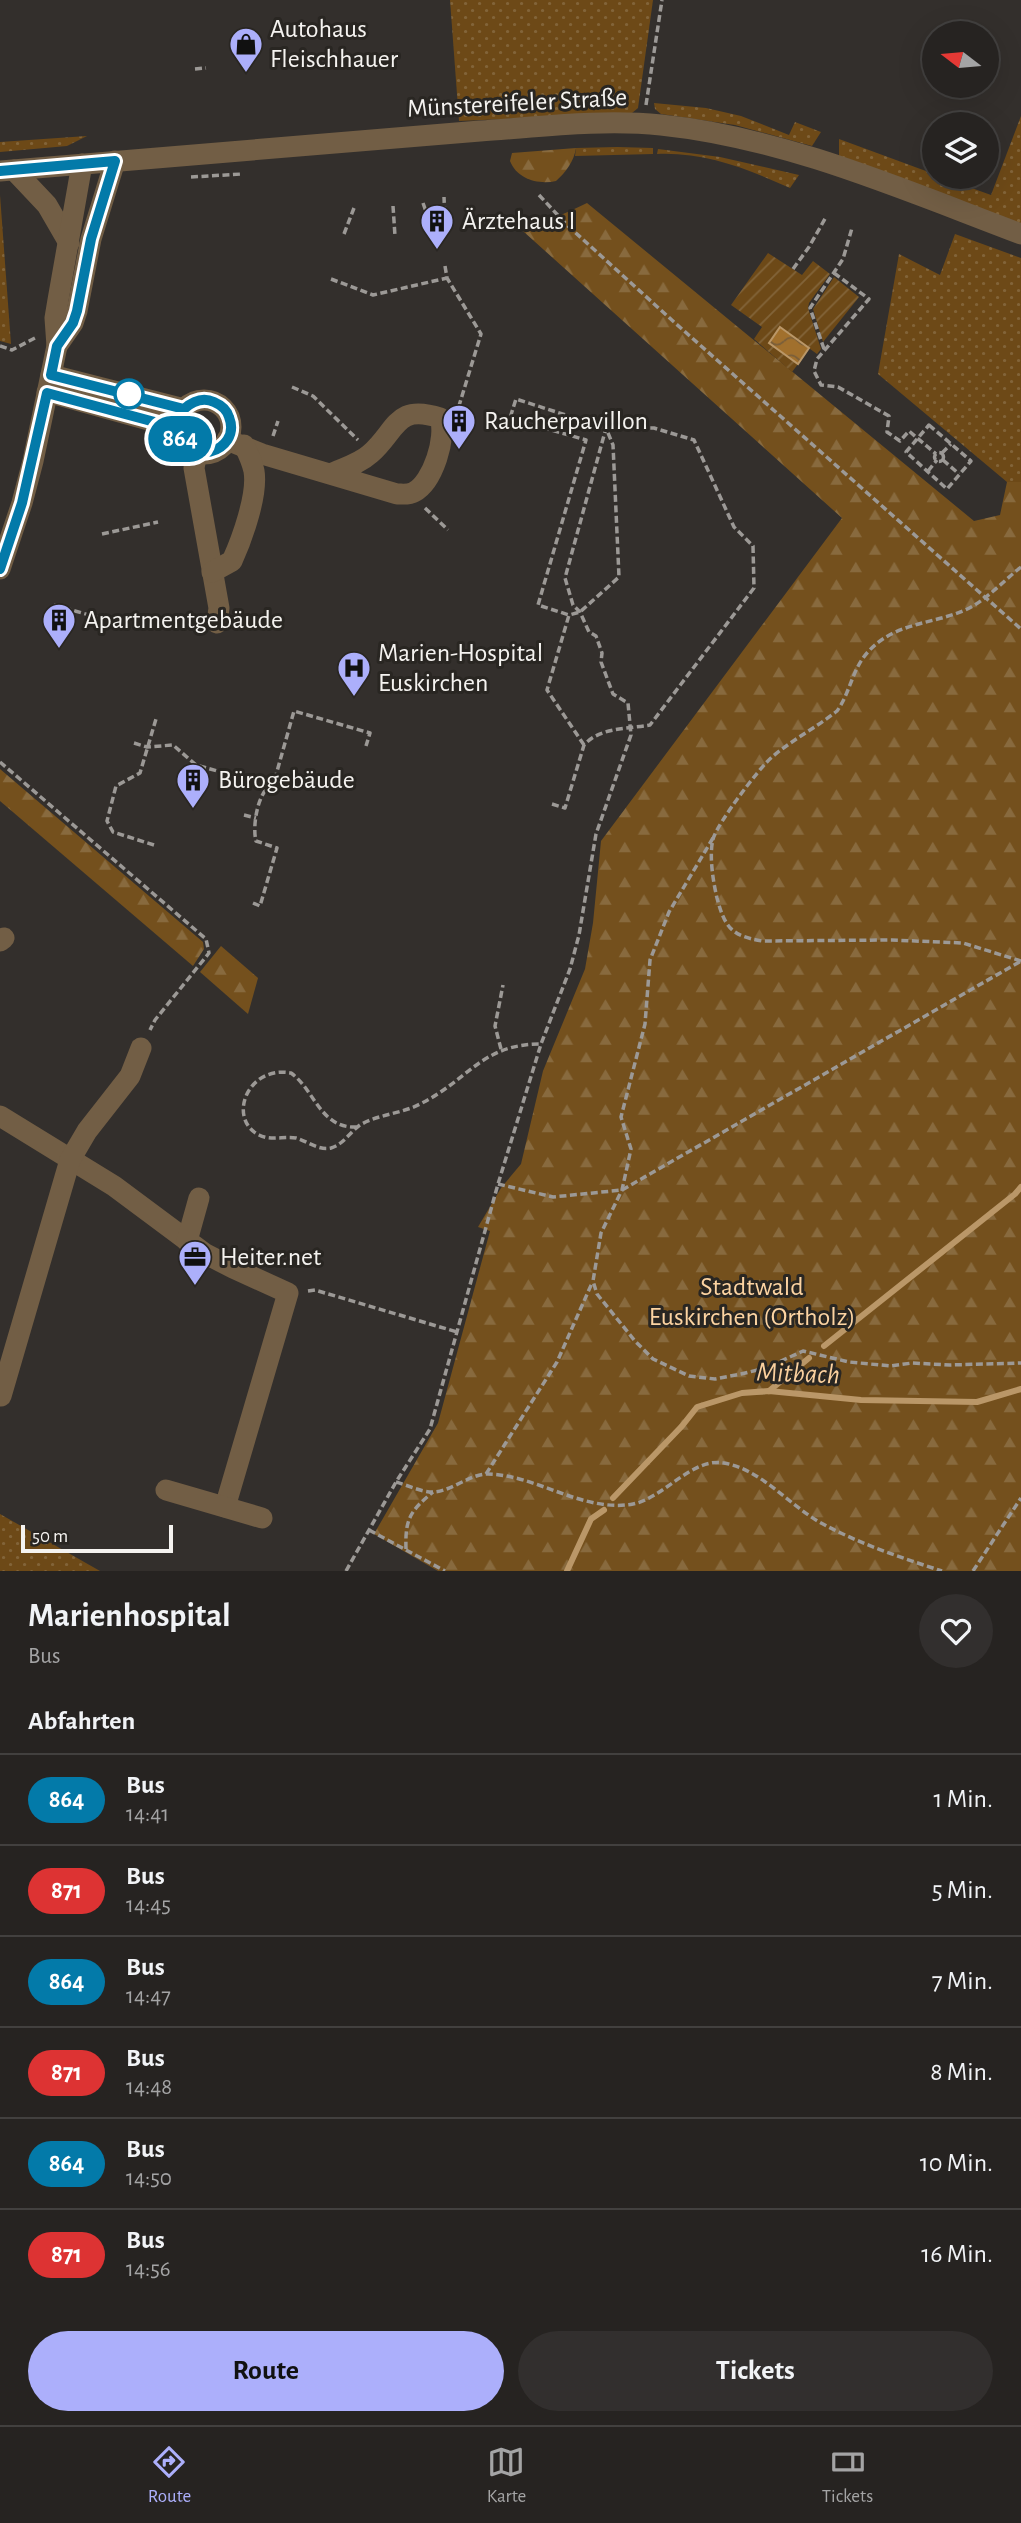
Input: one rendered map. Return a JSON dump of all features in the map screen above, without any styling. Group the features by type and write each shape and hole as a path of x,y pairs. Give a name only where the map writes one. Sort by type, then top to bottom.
{"street":[{"name":"Münstereifeler Straße","path":"7,170 553,126 659,125 724,134 779,147 1021,234"},
{"path":"57,346 73,323 77,311 91,239 115,161"},
{"path":"0,569 25,493 57,346 55,318 82,164"},
{"path":"7,170 47,205 69,243"},
{"path":"49,384 181,419"},
{"path":"212,572 232,561 250,505 254,472 235,443 227,412 219,404 203,400 192,402 181,419 183,443 197,452 214,452 235,443 262,454 397,494 411,494 421,487 429,475 435,462 443,427 440,418 427,414 404,416 371,453 359,462 330,474"},
{"path":"197,452 194,468 219,608 217,623"},
{"path":"1,1396 71,1160 87,1131 130,1076 141,1048"},
{"path":"0,1116 154,1214 187,1241 220,1262 288,1293 225,1507"},
{"path":"187,1241 199,1198"},
{"path":"166,1490 262,1518"}],"path":[{"path":"648,93 662,0"},
{"path":"195,69 206,68"},
{"path":"539,195 567,225 674,322 1021,629"},
{"path":"423,203 428,217 442,234 445,221 444,197"},
{"path":"393,206 396,236"},
{"path":"344,234 354,208"},
{"path":"793,270 826,217"},
{"path":"824,349 810,308 843,259 852,228"},
{"path":"445,267 447,278 481,334 456,419"},
{"path":"834,273 869,299 824,349 817,359 814,371 821,385 838,387 888,416 887,432 897,440 909,431 936,454 937,460 928,471"},
{"path":"331,279 373,295 447,278"},
{"path":"0,346 12,350 35,338"},
{"path":"552,804 565,808 584,745 601,732 650,725 754,589 753,546 734,527 694,440 654,428 606,428 516,399 510,418 586,440 538,605 569,615 580,612 619,577 613,445 606,428"},
{"path":"929,425 951,444 971,461 947,489 906,452 929,425"},
{"path":"345,1571 430,1429 498,1184 541,1044 570,969 579,934 596,834 631,735 628,703 612,694 596,636 589,632 580,612 573,605 565,578 606,428"},
{"path":"936,454 942,453 951,444"},
{"path":"942,453 943,460 960,475"},
{"path":"937,460 943,460"},
{"path":"102,534 158,523"},
{"path":"485,1474 557,1362 593,1281 601,1233 622,1190 631,1149 621,1117 645,1024 650,960 669,912 713,838 759,769 838,710 858,665 874,646 906,627 947,617 986,598 1021,567"},
{"path":"54,606 103,619"},
{"path":"569,615 547,690 584,745"},
{"path":"134,743 147,747 173,745 196,765 267,785 274,782 293,711 370,733 366,746"},
{"path":"154,845 113,832 107,821 116,786 140,773 156,719"},
{"path":"0,762 206,939 209,953 155,1020 141,1048"},
{"path":"253,903 260,906 277,848 256,841 253,827 267,785"},
{"path":"244,815 256,818"},
{"path":"713,838 713,869 722,914 727,926 744,938 762,941 892,940 964,943 1021,961"},
{"path":"498,1184 552,1197 622,1190 1021,961"},
{"path":"501,1049 495,1026 503,985"},
{"path":"358,1127 346,1128 329,1117 291,1073 268,1073 256,1081 247,1093 244,1108 246,1123 252,1131 263,1137 297,1139 323,1149 330,1148 374,1118 418,1105 449,1088 483,1059 501,1049 521,1044 541,1044"},
{"path":"593,1281 597,1294 645,1352 653,1359 689,1376 715,1379 741,1374 766,1368 803,1351 849,1362 891,1366 924,1363 950,1366 1021,1363"},
{"path":"288,1293 315,1290 457,1332"},
{"path":"406,1549 405,1527 415,1507 433,1492 485,1474 515,1479 600,1504 621,1505 636,1504 704,1465 724,1463 755,1476 777,1490 799,1510 823,1524 890,1553 942,1571"},
{"path":"396,1482 433,1492"},
{"path":"973,1571 1021,1498"},
{"path":"369,1530 445,1571"}],"shaded area":[{"path":"450,0 653,0 638,108 632,113 459,121"},
{"path":"654,103 706,108 741,116 789,135 795,122 821,132 812,146 735,125 661,114 655,109"},
{"path":"1021,116 1021,224 927,189 974,189 991,195 993,189 999,189 999,174"},
{"path":"87,136 67,146 0,152 0,142"},
{"path":"839,139 922,170 922,187 839,156"},
{"path":"576,148 653,148 653,154 575,156"},
{"path":"658,149 720,157 799,175 790,188 726,163 692,156 657,154"},
{"path":"0,195 11,344 0,341"},
{"path":"955,234 1021,258 1021,482 1007,482 878,374 899,254 940,275"},
{"path":"768,253 802,275 813,261 830,274 808,308 821,349 817,354 780,327 769,343 798,364 792,372 754,339 762,327 731,305"},
{"path":"834,277 859,297 823,342 813,309"},
{"path":"0,1514 100,1571 0,1571"}],"green space":[{"path":"576,148 569,166 556,181 529,179 518,172 510,161 512,153"},
{"name":"Stadtwald Euskirchen (Ortholz)","path":"587,203 974,521 1000,515 1007,482 1021,482 1021,1571 438,1571 374,1534 438,1423 490,1231 478,1227 501,1188 521,1164 543,1071 585,969 593,923 601,841 842,518 514,223 543,221"},
{"path":"0,769 203,942 204,949 193,966 0,801"},
{"path":"221,946 258,978 248,1014 200,972"}],"water":[{"path":"780,327 809,348 798,364 769,343"}],"waterway":[{"path":"824,1346 1021,1187"},
{"path":"769,1391 809,1358"},
{"name":"Mitbach","path":"613,1498 697,1407 742,1393 769,1391 861,1400 977,1402 1021,1389"},
{"name":"Mitbach","path":"567,1571 591,1519 604,1510"}],"bus line":[{"name":"864","path":"0,171 115,161 91,239 77,311 73,323 57,346 51,375 184,409 192,402 208,400 219,404 227,412 231,429 224,445 214,452 202,454 183,443 177,428 47,393 22,503 0,569"}],"place":[{"name":"Autohaus Fleischhauer","path":"246,74"},
{"name":"Ärztehaus I","path":"437,251"},
{"name":"Raucherpavillon","path":"459,451"},
{"name":"Apartmentgebäude","path":"59,650"},
{"name":"Marien-Hospital Euskirchen","path":"354,698"},
{"name":"Bürogebäude","path":"193,810"},
{"name":"Heiter.net","path":"195,1287"}]}
